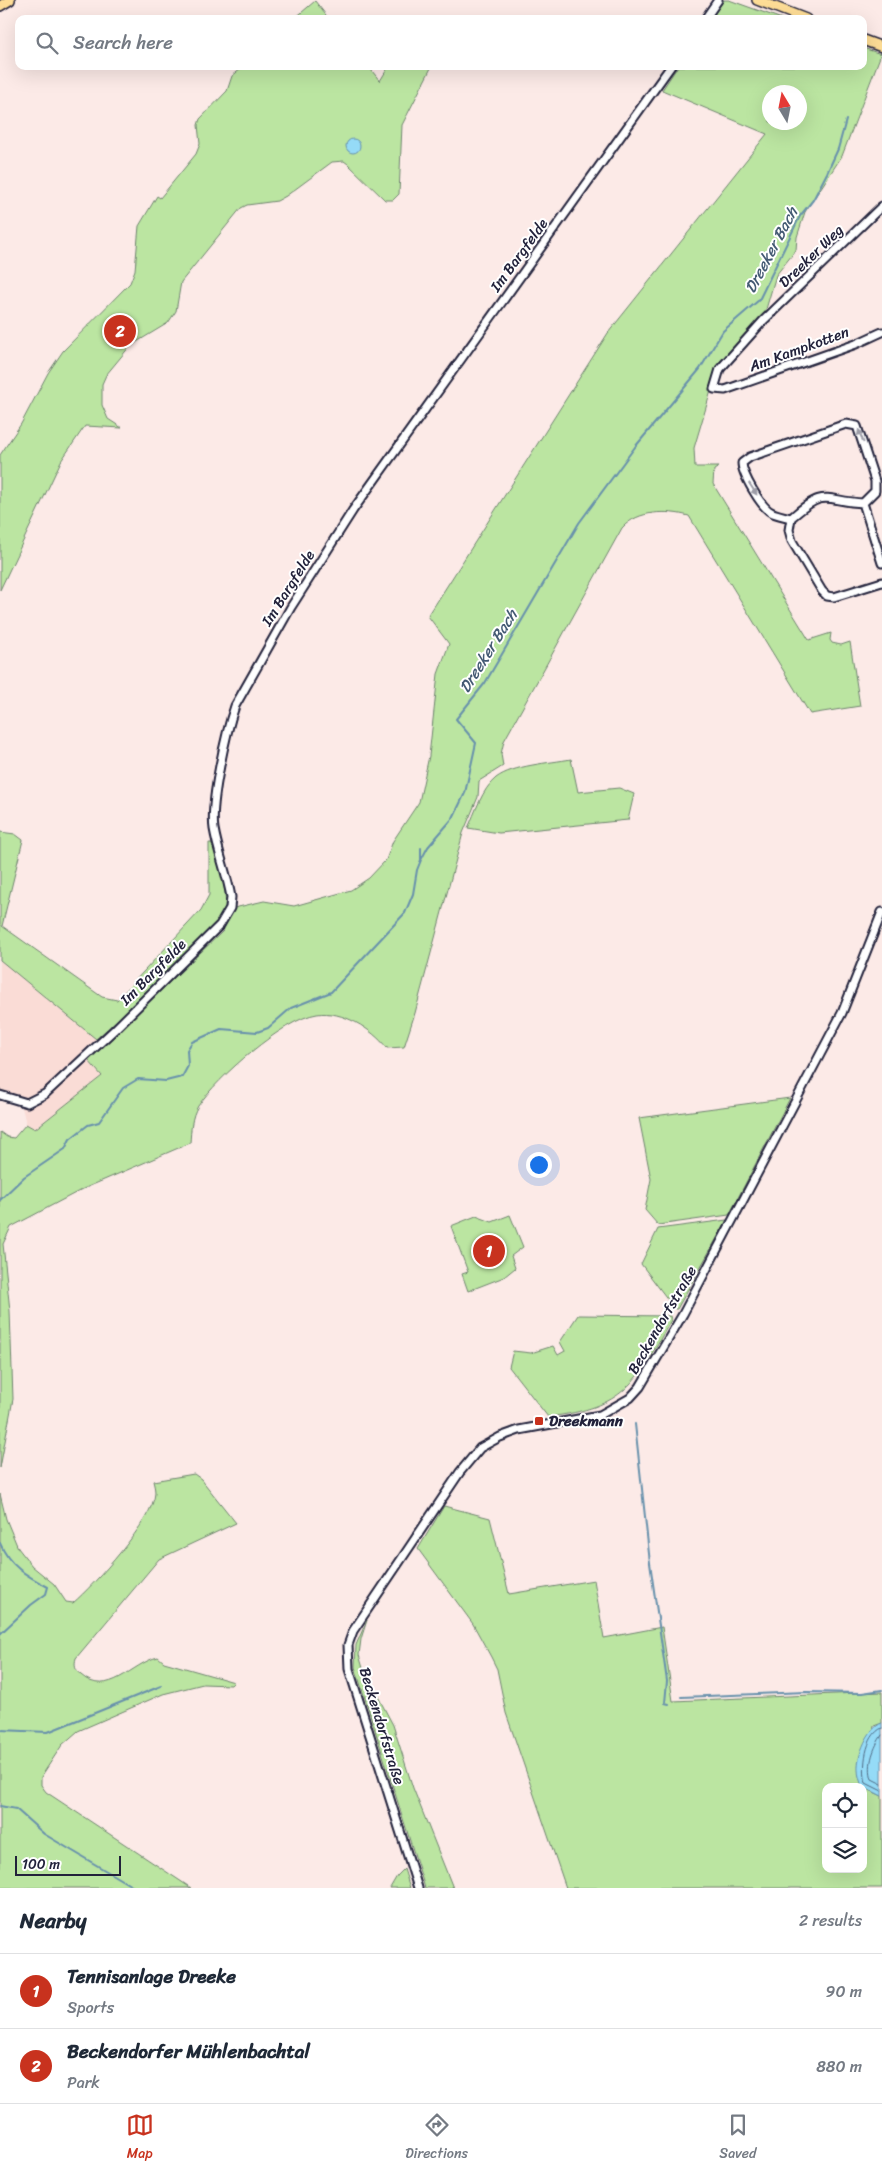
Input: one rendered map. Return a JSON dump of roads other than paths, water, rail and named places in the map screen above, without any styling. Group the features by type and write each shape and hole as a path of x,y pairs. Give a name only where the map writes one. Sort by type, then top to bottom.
{"main road":[{"path":"0,6 10,0"},
{"path":"757,0 796,15"},
{"path":"867,41 882,47"}],"street":[{"path":"707,15 718,0"},
{"name":"Im Bargfelde","path":"0,1095 28,1103 45,1094 114,1030 220,926 230,908 231,897 214,829 213,812 229,724 235,706 290,607 353,510 668,70"},
{"name":"Dreeker Weg","path":"725,390 714,389 720,369 762,321 882,206"},
{"name":"Am Kampkotten","path":"725,390 856,344 882,332"},
{"path":"790,518 770,512 765,507 745,476 742,463 750,457 846,424 856,426 860,432 875,480 876,491 863,503 848,502 824,496 818,498 790,518 789,530 792,540 822,592 827,596 834,596 882,582"},
{"path":"863,503 882,563"},
{"name":"Beckendorfstraße","path":"418,1888 349,1669 348,1645 353,1631 460,1472 480,1448 500,1436 519,1430 600,1415 630,1398 640,1387 683,1314 834,1028 849,998 882,912"}],"water":[{"path":"350,139 356,139 360,146 356,153 350,153 346,149 346,143"},
{"path":"882,1723 882,1796 867,1788 867,1783 861,1783 858,1770 859,1757 864,1743 872,1730"}],"waterway":[{"name":"Dreeker Bach","path":"0,1200 24,1177 65,1149 70,1139 88,1125 99,1122 123,1088 138,1079 166,1081 182,1077 188,1066 187,1050 192,1042 221,1029 257,1032 268,1028 291,1008 331,992 405,913 413,894 417,870 421,860 428,847 453,818 465,793 476,743 456,719 485,683 579,523 635,447 700,369 723,331 759,300 800,216 813,200 827,173 838,149 846,120"},
{"name":"Dreeker Bach","path":"421,848 421,860"},
{"path":"635,1424 650,1563 667,1681 665,1703 669,1704"},
{"name":"Dreeker Bach","path":"0,1543 8,1558 20,1570 48,1587 46,1594 31,1605 0,1634"},
{"path":"0,1730 48,1732 161,1686"},
{"path":"681,1697 806,1692 862,1693 882,1690"},
{"path":"0,1806 16,1809 44,1834 135,1888"}],"place":[{"name":"Beckendorfer Mühlenbachtal","path":"120,331"},
{"name":"Tennisanlage Dreeke","path":"489,1251"},
{"name":"Dreekmann","path":"539,1421"}]}
